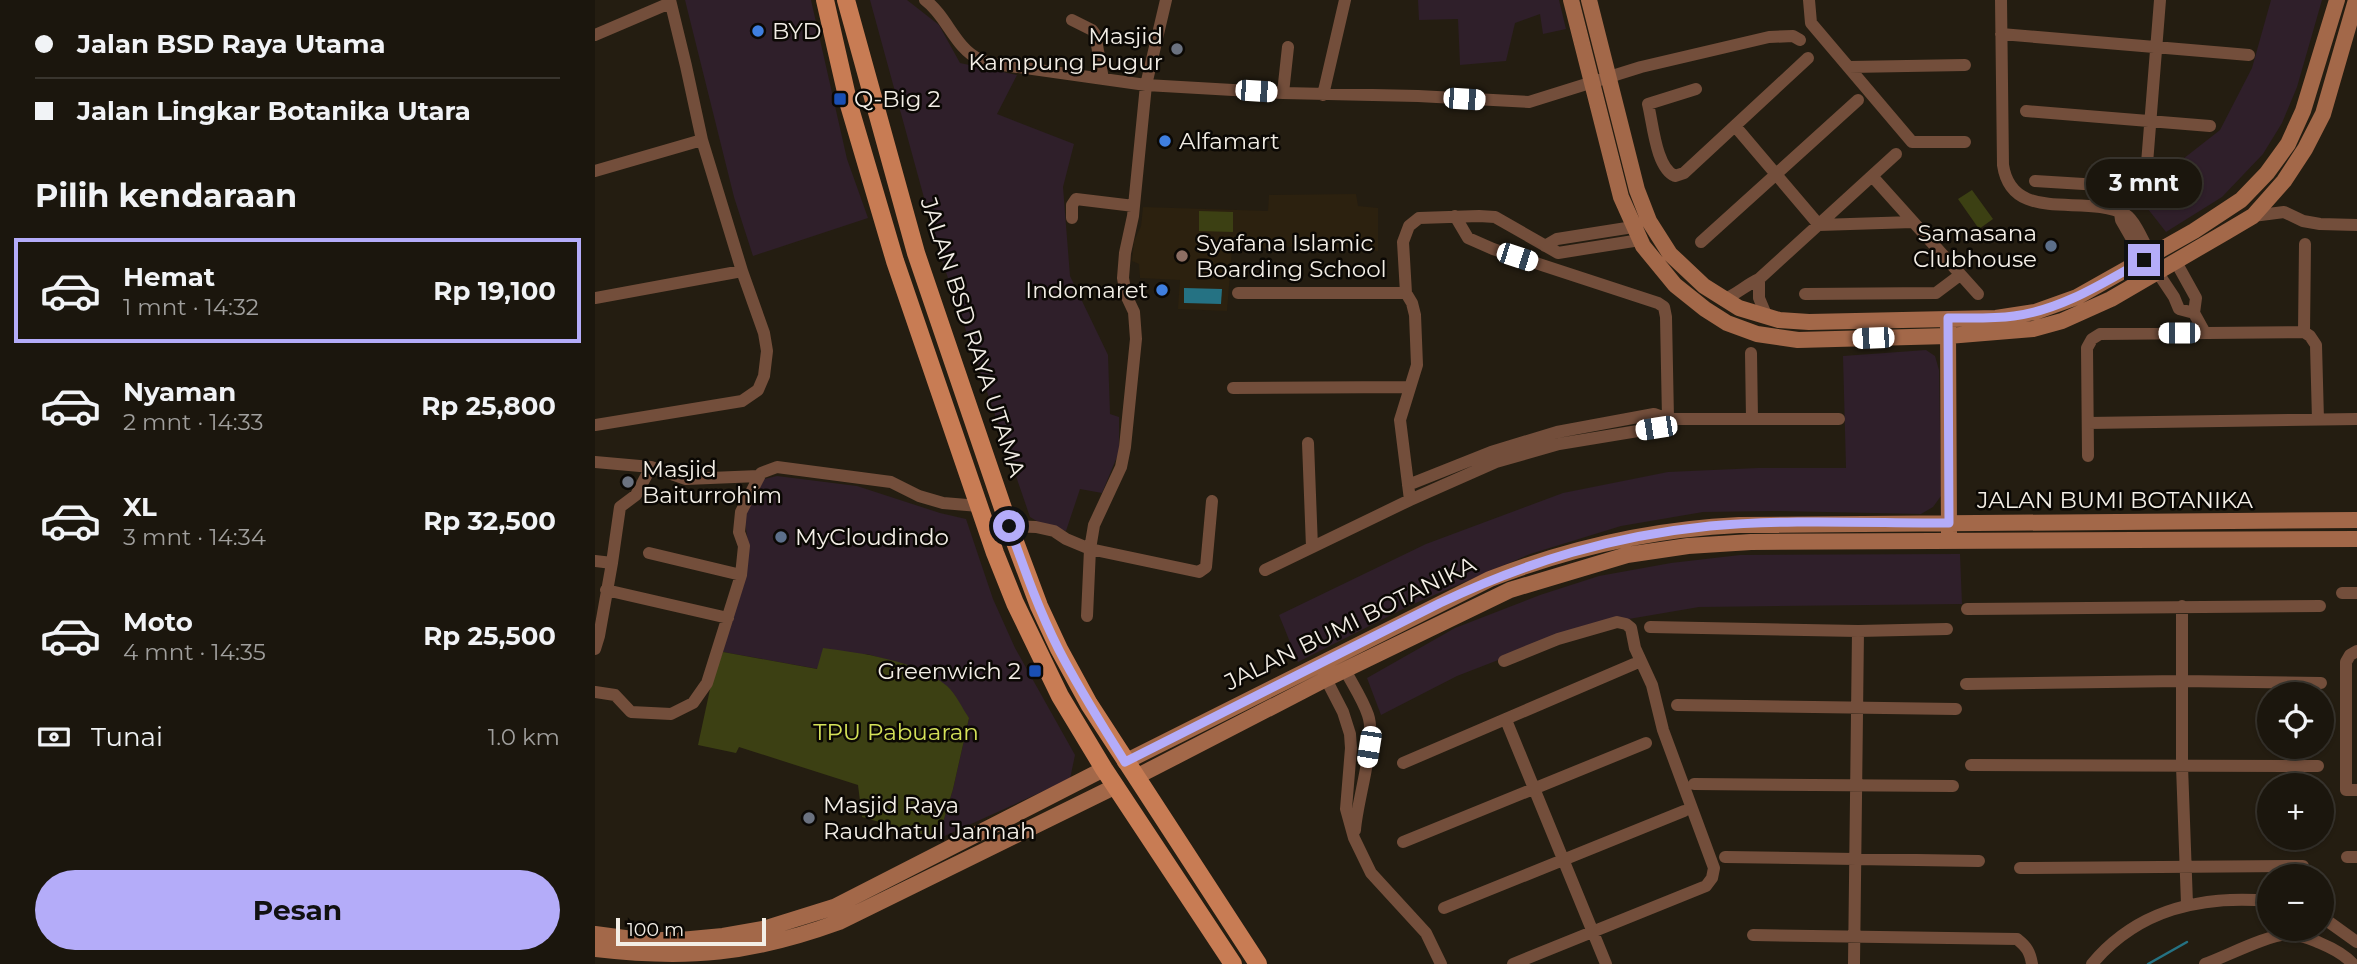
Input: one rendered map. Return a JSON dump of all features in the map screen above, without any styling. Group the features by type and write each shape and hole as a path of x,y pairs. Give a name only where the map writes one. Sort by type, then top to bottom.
{"main road":[{"name":"JALAN BSD RAYA UTAMA","path":"825,0 849,105 895,261 998,563 1034,646 1060,696 1104,769 1233,964"},
{"name":"JALAN BSD RAYA UTAMA","path":"846,0 916,253 1039,606 1089,704 1258,964"},
{"path":"1571,0 1621,197 1636,233 1663,273 1689,297 1727,323 1777,338 1798,340 1948,336 2033,329 2062,321 2111,299 2253,216 2284,181 2323,114 2356,0"},
{"path":"1590,0 1637,190 1649,220 1670,254 1696,280 1723,300 1767,317 1809,322 2015,316 2035,312 2077,297 2194,231 2241,200 2267,173 2288,144 2303,111 2337,0"},
{"path":"895,261 916,253"},
{"path":"1948,318 1949,540"},
{"name":"JALAN BUMI BOTANIKA","path":"1125,762 1490,579 1526,565 1604,543 1711,526 2357,520"},
{"path":"2270,522 2271,541"},
{"name":"JALAN BUMI BOTANIKA","path":"1136,777 1456,614 1532,582 1627,555 1751,541 2357,539"},
{"path":"1526,565 1532,582"},
{"path":"595,934 640,940 723,936 763,929 834,907 1104,769"},
{"path":"595,949 680,955 749,948 798,937 839,922 1116,786"},
{"path":"880,884 888,898"}],"street":[{"path":"925,0 934,6 965,50 979,60 1011,68 1146,85 1283,93 1529,102 1608,76 1769,37 1793,36 1800,40"},
{"path":"1087,616 1090,549 1094,525 1121,467 1125,447 1136,322 1123,278 1134,206 1146,85 1166,0"},
{"path":"1323,94 1345,0"},
{"path":"1809,0 1811,23 1912,142 1965,142"},
{"path":"2001,0 2003,165 2009,186 2033,202 2093,205 2120,213 2121,220 2147,258"},
{"path":"2035,181 2132,187 2141,183 2145,176 2159,0"},
{"path":"595,35 670,2 702,140 764,333 767,351 764,376 758,390 742,401 595,425"},
{"path":"1072,20 1095,34 1103,79"},
{"path":"2001,34 2249,55"},
{"path":"1283,93 1288,47"},
{"path":"1696,89 1648,104 1661,161 1668,173 1675,176 1684,173 1808,58"},
{"path":"1849,67 1965,65"},
{"path":"1701,242 1858,100"},
{"path":"2026,111 2210,126"},
{"path":"1735,125 1819,225"},
{"path":"595,172 702,140"},
{"path":"1723,300 1742,292 1750,283 1759,279 1896,154"},
{"path":"1872,176 1977,294"},
{"path":"2284,181 2284,212"},
{"path":"1072,218 1072,205 1076,199 1134,206"},
{"path":"2253,216 2284,212 2303,221 2357,225"},
{"path":"1455,216 1468,238 1493,249 1664,307 1668,419"},
{"path":"1410,500 1400,420 1416,365 1415,315 1406,293 1403,242 1409,226 1419,218 1495,217 1508,222 1558,253 1636,233"},
{"path":"1819,225 1913,222"},
{"path":"2304,332 2305,244"},
{"path":"2176,262 2196,298 2193,313 2205,333"},
{"path":"595,298 742,271"},
{"path":"2158,273 2179,309 2193,313"},
{"path":"1805,294 1936,293 1960,275"},
{"path":"1759,279 1759,298 1767,317"},
{"path":"1238,293 1406,293"},
{"path":"2088,456 2087,348 2092,339 2100,334 2304,332 2311,336 2316,345 2318,420"},
{"path":"1751,353 1752,419"},
{"path":"1233,388 1410,387"},
{"path":"1408,485 1492,452 1557,432 1654,414 1668,419 1839,419"},
{"path":"1265,570 1410,500 1496,463 1559,444 1656,428 1668,419"},
{"path":"2088,423 2357,419"},
{"path":"1308,443 1312,547"},
{"path":"595,462 651,467 686,479 759,476"},
{"path":"595,649 620,507 636,495 651,467"},
{"path":"595,692 615,695 631,712 671,714 689,706 707,683 741,575 744,546 739,532 745,502 759,476 765,471 778,467 861,477 891,482 919,496 943,503 979,506"},
{"path":"1009,526 1054,531 1090,549 1199,572 1206,567 1212,500"},
{"path":"649,553 741,575"},
{"path":"595,561 612,563"},
{"path":"606,590 728,618"},
{"path":"2342,593 2357,593"},
{"path":"2182,606 2182,766 2186,904"},
{"path":"1967,609 2320,606"},
{"path":"1504,662 1558,639 1617,622 1631,628 1638,656 1652,685 1663,730 1714,868 1712,878 1706,886 1513,964"},
{"path":"1650,627 1858,631 1947,629"},
{"path":"1854,964 1858,631"},
{"path":"2351,785 2351,714 2346,662 2350,655 2357,651"},
{"path":"1403,762 1634,664"},
{"path":"1345,670 1368,716 1370,727 1368,757 1357,803 1354,838"},
{"path":"1327,679 1350,734 1346,809 1354,838 1371,873 1426,933 1441,964"},
{"path":"1966,684 2257,682"},
{"path":"1677,705 1957,709"},
{"path":"1506,720 1606,964"},
{"path":"1403,842 1646,743"},
{"path":"1971,765 2318,766"},
{"path":"1693,784 1953,786"},
{"path":"1444,908 1684,811"},
{"path":"1725,857 1979,861"},
{"path":"2020,867 2257,866"},
{"path":"2092,964 2131,928 2186,904 2224,898 2257,900"},
{"path":"2334,926 2357,942"},
{"path":"2205,964 2288,934 2331,948 2353,964"},
{"path":"1753,935 2017,939 2030,953 2032,964"}],"shaded area":[{"path":"685,0 811,0 847,159 868,218 753,256 734,197"},
{"path":"870,0 907,0 939,25 960,63 1017,75 997,114 1074,144 1063,187 1070,276 1108,355 1110,414 1119,417 1119,452 1102,493 1080,489 1066,531 1045,526 1030,517 938,249"},
{"path":"1418,0 1559,0 1566,29 1543,34 1540,14 1515,23 1506,61 1460,65 1458,19 1419,20"},
{"path":"2271,0 2322,0 2297,87 2282,123 2263,154 2222,197 2166,232 2137,195 2220,130 2252,68"},
{"name":"Syafana Islamic Boarding School","path":"1356,194 1358,206 1378,208 1378,251 1304,246 1232,250 1227,311 1178,309 1180,280 1140,278 1139,264 1132,261 1143,207 1268,211 1269,195"},
{"path":"1926,350 1935,356 1939,370 1941,496 1933,507 1921,514 1703,512 1621,526 1530,554 1411,605 1298,662 1279,615 1426,544 1563,493 1668,472 1846,468 1843,356"},
{"path":"777,476 857,486 966,519 993,599 1015,648 1075,755 1070,779 938,839 953,789 969,718 919,669 867,654 818,669 723,652 749,548 745,523 747,507 764,479"},
{"path":"1960,554 1962,604 1699,607 1617,621 1545,642 1457,676 1381,715 1367,678 1455,628 1540,595 1599,576 1671,563 1740,555"}],"green space":[{"path":"1972,190 1993,219 1979,229 1958,199"},
{"path":"1199,211 1233,212 1233,232 1199,231"},
{"name":"TPU Pabuaran","path":"823,648 888,659 920,670 947,686 969,718 953,789 938,839 862,817 858,785 739,747 736,753 698,745 712,680 723,652 817,669"}],"water":[{"path":"1184,288 1222,289 1221,304 1184,303"}],"waterway":[{"path":"2148,964 2187,942"}],"place":[{"name":"BYD","path":"758,31"},
{"name":"Masjid Kampung Pugur","path":"1177,49"},
{"name":"Q-Big 2","path":"840,99"},
{"name":"Alfamart","path":"1165,141"},
{"name":"Samasana Clubhouse","path":"2051,246"},
{"name":"Syafana Islamic Boarding School","path":"1182,256"},
{"name":"Indomaret","path":"1162,290"},
{"name":"Masjid Baiturrohim","path":"628,482"},
{"name":"MyCloudindo","path":"781,537"},
{"name":"Greenwich 2","path":"1035,671"},
{"name":"Masjid Raya Raudhatul Jannah","path":"809,818"}],"route":[{"path":"1009,526 1039,606 1059,649 1125,762 1440,603 1526,565 1604,543 1711,526 1949,523 1948,318 1996,318 2035,312 2077,297 2144,260"}]}
